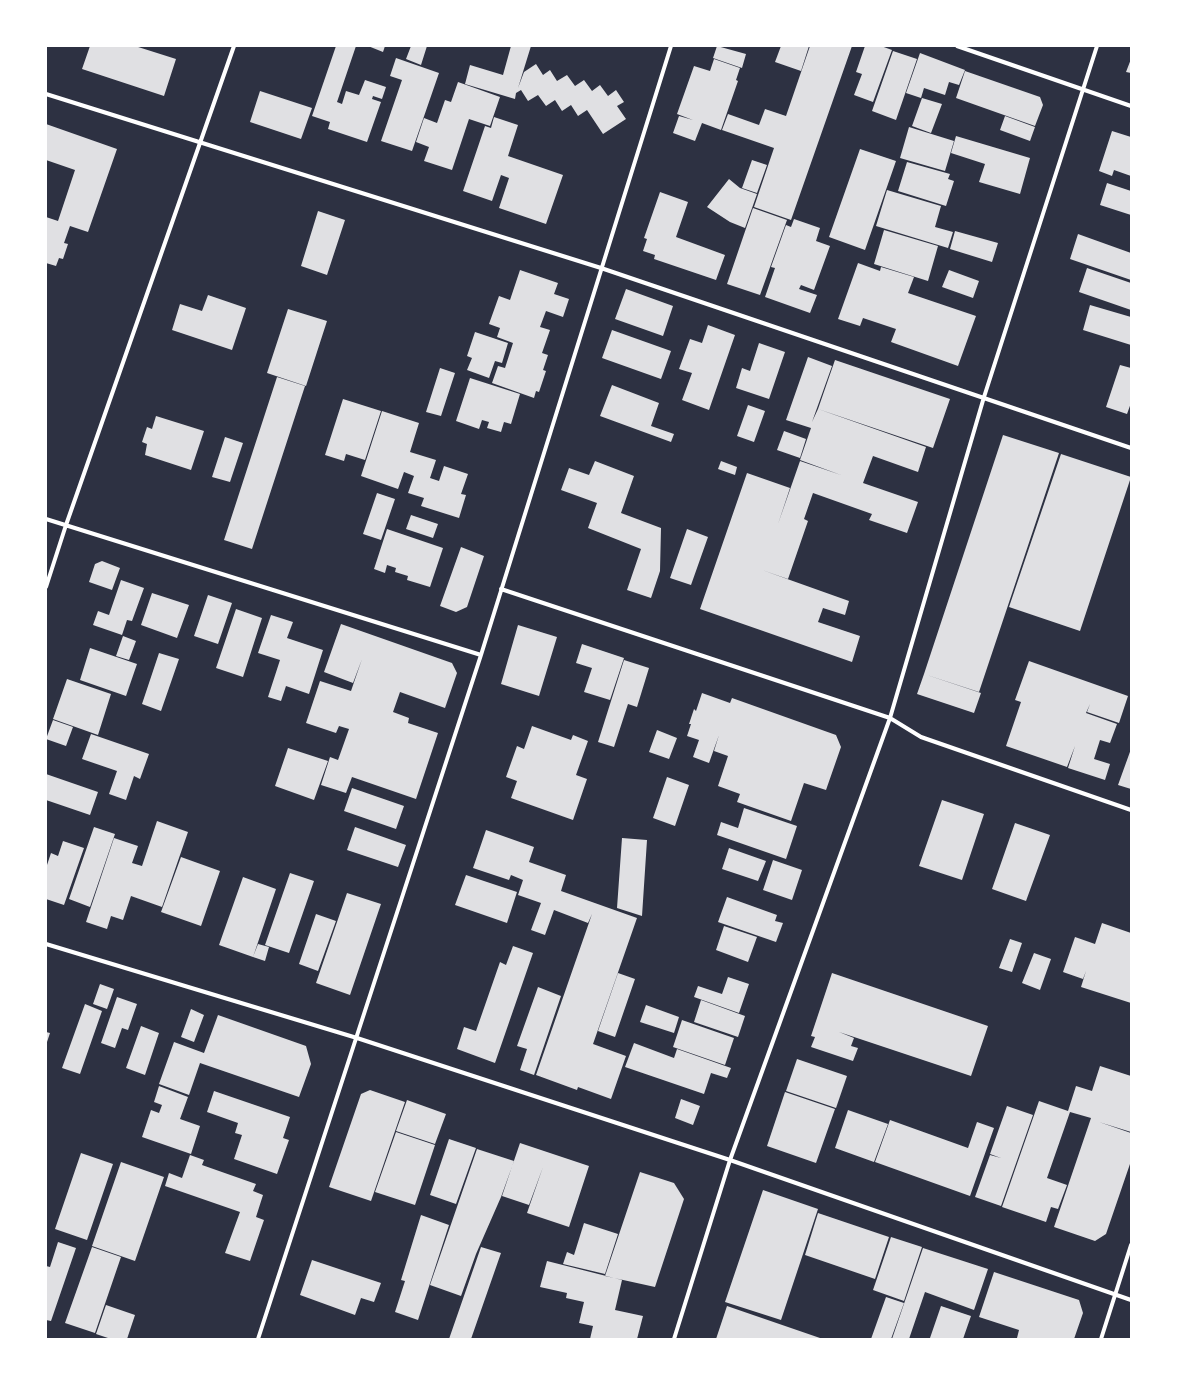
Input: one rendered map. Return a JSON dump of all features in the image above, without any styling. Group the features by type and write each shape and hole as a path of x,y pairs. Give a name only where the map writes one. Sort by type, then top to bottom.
{"street":[{"path":"46,587 66,525 201,144 234,46"},
{"path":"258,1339 481,655 671,46"},
{"path":"957,46 1131,106"},
{"path":"674,1339 730,1160 890,718 984,397 1082,88 1097,46"},
{"path":"46,94 201,144 601,268 1131,448"},
{"path":"46,519 481,655"},
{"path":"501,589 890,718 921,737 1131,810"},
{"path":"46,944 357,1038 730,1160 1131,1300"},
{"path":"1101,1339 1131,1244"}],"building":[{"path":"90,46 135,46 176,59 164,96 82,69"},
{"path":"336,46 356,46 337,102 342,104 346,91 359,95 365,80 386,87 382,99 373,96 372,99 381,102 367,142 328,129 330,122 312,116"},
{"path":"368,46 385,46 383,52"},
{"path":"411,46 427,46 421,65 406,59"},
{"path":"511,46 531,46 518,88 524,72 536,64 543,75 550,70 557,81 567,75 575,86 584,80 592,91 600,85 608,96 616,90 624,102 617,106 626,119 603,134 587,110 578,116 571,105 562,111 555,100 546,106 538,95 528,101 521,90 516,93 515,99 465,84 470,65 503,75"},
{"path":"717,46 746,54 742,68 713,58"},
{"path":"781,46 809,46 801,71 775,62"},
{"path":"810,46 852,46 791,220 754,207 774,148 722,130 728,114 759,125 765,109 786,116"},
{"path":"865,46 881,46 892,50 873,102 854,95 862,74 856,72"},
{"path":"893,51 917,59 896,120 872,111"},
{"path":"920,53 965,70 959,85 949,82 945,95 924,88 921,98 906,93"},
{"path":"396,58 439,73 412,151 381,141 402,80 390,76"},
{"path":"714,59 740,68 736,80 738,81 721,130 702,123 695,141 673,133 679,116 693,120 677,114 694,66 710,71"},
{"path":"1131,59 1131,73 1126,72"},
{"path":"965,71 1040,97 1043,105 1035,126 956,98"},
{"path":"458,82 500,97 490,126 469,119 452,170 424,161 429,147 416,142 424,118 437,123 445,100 451,102"},
{"path":"260,91 312,108 301,139 250,122"},
{"path":"922,98 942,104 931,133 912,126"},
{"path":"1005,116 1035,127 1030,141 1000,130"},
{"path":"494,117 518,125 508,156 563,175 546,224 499,208 509,178 501,175 492,201 463,191 485,126 491,128"},
{"path":"46,124 117,149 88,232 70,226 64,243 68,244 63,259 59,258 56,266 46,263 46,217 58,221 75,170 46,160"},
{"path":"909,127 954,141 945,171 900,158"},
{"path":"1112,131 1131,137 1131,176 1114,170 1112,176 1099,171"},
{"path":"956,136 1030,158 1020,194 979,182 985,164 951,153"},
{"path":"860,149 896,161 865,250 829,237"},
{"path":"752,160 767,165 757,193 742,188"},
{"path":"907,162 950,174 948,179 954,181 946,206 898,191"},
{"path":"729,179 740,188 757,194 745,228 730,222 707,207"},
{"path":"1107,183 1131,191 1131,215 1100,205"},
{"path":"887,190 941,206 935,227 953,232 948,248 876,226"},
{"path":"660,192 688,202 676,237 725,255 716,280 654,259 655,255 643,251 647,239 644,238"},
{"path":"753,208 787,220 760,295 727,284"},
{"path":"318,211 345,220 327,275 301,266"},
{"path":"794,219 820,228 816,241 830,246 814,290 801,285 799,289 817,295 810,313 765,297 775,268 771,267 786,225 791,227"},
{"path":"884,230 938,246 928,281 874,264"},
{"path":"955,231 998,243 992,262 950,249"},
{"path":"1078,234 1131,253 1131,280 1070,259"},
{"path":"858,263 880,271 881,267 914,277 908,293 976,316 958,366 891,342 896,329 863,318 860,326 838,319"},
{"path":"1087,268 1131,283 1131,310 1079,292"},
{"path":"520,270 558,283 554,294 569,299 563,317 546,311 540,327 550,330 542,353 548,355 543,370 546,371 539,392 536,391 534,398 492,383 498,366 505,368 513,343 497,337 500,328 489,324 499,296 510,300"},
{"path":"949,270 979,281 973,298 942,287"},
{"path":"626,289 673,306 663,336 615,319"},
{"path":"208,295 246,308 232,350 172,330 180,304 202,311"},
{"path":"1090,305 1131,317 1131,345 1083,330"},
{"path":"288,309 327,321 306,386 267,373"},
{"path":"708,325 735,335 709,410 682,400 692,373 679,369 690,339 702,343"},
{"path":"612,330 671,351 661,379 602,358"},
{"path":"475,332 508,343 502,363 495,361 489,378 467,370 472,358 467,356"},
{"path":"759,343 785,352 769,399 736,388 742,368 750,371"},
{"path":"808,357 832,366 812,422 818,409 926,447 918,472 873,456 863,483 918,502 907,533 869,520 872,514 813,493 804,519 808,521 788,579 762,570 849,601 845,615 823,608 818,622 860,636 852,662 700,609 747,473 790,488 778,524 800,461 841,475 800,460 811,428 786,420"},
{"path":"835,360 950,399 933,448 818,409"},
{"path":"1120,365 1131,368 1131,403 1127,414 1106,407"},
{"path":"440,368 455,373 441,416 426,412"},
{"path":"277,377 305,386 252,549 224,540"},
{"path":"470,378 520,394 511,424 504,422 501,432 487,428 489,422 482,420 479,429 456,421"},
{"path":"612,385 659,403 651,426 674,434 671,442 600,416"},
{"path":"343,399 381,411 365,460 346,454 344,461 325,455"},
{"path":"748,405 765,411 754,442 737,436"},
{"path":"382,411 419,423 410,452 436,460 430,478 439,481 444,466 468,474 461,494 466,495 459,518 421,506 424,498 408,493 414,476 404,472 398,489 361,476"},
{"path":"156,416 204,431 191,470 145,455 147,444 142,442 147,427 152,429"},
{"path":"784,431 806,439 800,458 777,450"},
{"path":"1003,435 1059,453 979,692 924,674"},
{"path":"225,437 243,443 230,482 212,477"},
{"path":"1061,454 1131,477 1080,631 1009,607"},
{"path":"595,461 634,476 621,513 661,528 660,571 651,598 627,590 641,549 588,528 597,503 561,490 569,468 589,475"},
{"path":"721,461 737,467 735,475 718,469"},
{"path":"377,493 395,499 381,540 363,534"},
{"path":"411,515 438,524 433,538 406,529"},
{"path":"387,529 443,548 430,587 407,580 408,576 395,572 396,568 387,565 385,573 374,569"},
{"path":"687,529 708,537 691,585 670,578"},
{"path":"461,547 484,556 467,607 456,612 440,606"},
{"path":"102,561 120,568 112,590 89,582 95,564"},
{"path":"121,580 144,588 132,621 127,620 122,635 93,625 98,611 109,615"},
{"path":"152,593 189,605 177,638 141,625"},
{"path":"208,595 232,603 218,644 194,636"},
{"path":"236,609 262,618 243,677 216,668"},
{"path":"271,615 293,622 287,638 323,650 309,694 286,686 281,701 268,697 280,660 258,653"},
{"path":"341,624 452,663 457,673 445,708 400,692 393,712 409,718 408,723 438,733 416,799 352,777 346,793 321,785 330,757 338,760 349,729 339,726 336,733 306,723 320,681 351,691 362,659 353,683 324,672"},
{"path":"518,625 557,637 539,696 501,684"},
{"path":"123,636 136,641 129,660 116,656"},
{"path":"582,644 624,658 610,700 584,692 592,668 576,663"},
{"path":"90,648 137,664 126,696 80,680"},
{"path":"159,653 179,659 161,711 142,704"},
{"path":"624,660 649,668 637,707 628,704 614,747 598,742"},
{"path":"1029,661 1128,696 1119,723 1087,712 1090,704 1086,713 1117,724 1110,743 1100,740 1094,759 1110,764 1105,780 1068,768 1075,746 1067,767 1006,746 1021,702 1015,700"},
{"path":"924,674 981,693 974,713 917,694"},
{"path":"67,679 111,694 98,735 53,719"},
{"path":"702,693 730,703 732,698 836,735 841,747 826,790 804,783 791,821 737,802 740,794 718,786 728,756 714,751 719,735 709,763 693,757 699,740 687,736 694,709 696,711"},
{"path":"53,720 73,727 66,746 46,739"},
{"path":"532,726 571,740 573,735 588,741 576,775 587,779 573,820 511,798 517,781 506,777 517,746 524,749"},
{"path":"657,730 677,738 669,759 649,752"},
{"path":"91,734 149,754 140,779 134,776 126,800 109,794 117,771 82,759"},
{"path":"288,748 328,761 314,800 275,786"},
{"path":"1131,749 1131,789 1118,785"},
{"path":"46,774 98,792 90,815 46,800"},
{"path":"667,777 689,785 675,826 653,818"},
{"path":"352,788 404,806 396,829 344,811"},
{"path":"942,800 984,814 962,880 919,866"},
{"path":"744,808 797,826 786,859 717,835 721,822 738,828"},
{"path":"157,821 188,832 162,907 131,896 123,920 111,916 107,929 86,922 114,838 138,846 132,863 142,866"},
{"path":"1015,823 1050,835 1026,901 992,889"},
{"path":"94,827 115,834 90,907 69,899"},
{"path":"355,827 406,845 398,867 347,850"},
{"path":"486,830 534,847 529,862 566,875 561,891 637,918 593,1044 626,1056 611,1099 578,1087 577,1090 536,1075 592,914 588,923 554,910 545,935 531,930 541,903 518,895 523,880 511,875 509,880 473,868"},
{"path":"622,838 647,840 642,916 617,908"},
{"path":"63,841 84,848 64,905 46,899 46,868 51,853 58,856"},
{"path":"729,848 766,861 758,881 722,869"},
{"path":"181,857 220,871 201,926 161,912"},
{"path":"773,860 802,870 792,900 763,890"},
{"path":"290,873 314,881 289,953 265,945"},
{"path":"466,875 517,892 507,923 455,905"},
{"path":"243,877 276,889 253,957 219,945"},
{"path":"347,893 381,904 350,995 316,983"},
{"path":"727,897 777,915 775,921 783,923 776,942 718,922"},
{"path":"316,914 336,921 318,971 299,964"},
{"path":"1102,923 1131,933 1131,1003 1081,987 1086,971 1083,979 1063,972 1075,937 1095,944"},
{"path":"724,926 757,937 748,962 716,950"},
{"path":"1010,939 1022,943 1012,972 999,968"},
{"path":"258,944 269,947 265,961 253,957"},
{"path":"513,946 533,953 495,1063 457,1049 464,1027 476,1031 500,962 506,965"},
{"path":"1034,953 1051,959 1040,990 1022,983"},
{"path":"618,973 635,979 615,1037 598,1031"},
{"path":"832,973 988,1026 971,1076 839,1032 854,1038 851,1046 858,1048 853,1061 811,1047 815,1037 811,1036"},
{"path":"728,977 749,984 739,1013 694,997 698,986 722,994"},
{"path":"100,984 114,989 107,1009 93,1004"},
{"path":"538,987 561,996 534,1075 520,1070 527,1049 517,1046"},
{"path":"117,997 137,1004 128,1030 122,1028 115,1048 101,1043"},
{"path":"701,1000 745,1016 738,1037 694,1022"},
{"path":"85,1004 102,1011 80,1074 62,1068"},
{"path":"646,1005 679,1017 674,1033 640,1022"},
{"path":"191,1009 204,1015 194,1042 181,1037"},
{"path":"218,1015 306,1046 311,1064 299,1097 200,1063 189,1095 159,1084 174,1042 204,1053"},
{"path":"682,1020 734,1038 725,1065 673,1047"},
{"path":"141,1026 159,1033 145,1075 126,1068"},
{"path":"46,1032 50,1033 46,1045"},
{"path":"634,1043 674,1058 677,1049 731,1068 727,1078 711,1073 704,1094 625,1067"},
{"path":"797,1059 847,1076 836,1108 786,1091"},
{"path":"1100,1066 1131,1076 1131,1132 1099,1122 1131,1133 1131,1161 1106,1234 1095,1241 1054,1227 1091,1118 1070,1112 1047,1178 1067,1185 1058,1209 1051,1207 1046,1222 1002,1207 1039,1101 1068,1111 1076,1086 1092,1091"},
{"path":"159,1086 188,1097 180,1119 200,1126 191,1154 142,1137 151,1110 159,1113 162,1105 154,1102"},
{"path":"370,1090 405,1102 371,1201 329,1187 361,1094"},
{"path":"214,1091 290,1117 283,1138 289,1140 277,1174 234,1159 242,1135 235,1133 238,1123 207,1112"},
{"path":"785,1092 835,1109 816,1163 767,1146"},
{"path":"681,1099 700,1106 693,1125 675,1118"},
{"path":"407,1100 446,1114 435,1144 396,1131"},
{"path":"1007,1106 1033,1115 1001,1206 975,1197 990,1155 1001,1158 990,1154"},
{"path":"848,1110 888,1124 874,1162 835,1148"},
{"path":"890,1120 968,1148 977,1122 994,1128 970,1196 875,1162"},
{"path":"396,1132 435,1145 415,1205 375,1192"},
{"path":"449,1139 476,1148 456,1204 430,1195"},
{"path":"520,1143 589,1166 569,1227 527,1213 543,1167 529,1205 502,1196"},
{"path":"477,1149 514,1161 501,1197 476,1254 461,1296 430,1285"},
{"path":"81,1153 113,1164 87,1240 55,1229"},
{"path":"190,1155 204,1160 202,1165 256,1184 253,1191 263,1195 256,1217 264,1220 250,1261 225,1253 240,1212 165,1186 169,1173 182,1178"},
{"path":"121,1162 164,1177 135,1261 92,1246"},
{"path":"640,1172 674,1183 684,1199 655,1287 605,1276"},
{"path":"763,1190 818,1209 781,1320 725,1302"},
{"path":"818,1213 889,1237 875,1279 805,1255"},
{"path":"421,1215 449,1225 418,1320 395,1312 405,1281 401,1280"},
{"path":"584,1223 618,1234 605,1274 563,1264 567,1252 574,1255"},
{"path":"891,1237 922,1247 904,1301 873,1290"},
{"path":"58,1242 76,1248 51,1321 46,1320 46,1266 50,1267"},
{"path":"92,1247 121,1257 95,1333 65,1323"},
{"path":"481,1247 501,1253 471,1339 449,1339"},
{"path":"923,1248 988,1269 974,1310 925,1292 909,1339 892,1339"},
{"path":"312,1260 381,1283 374,1302 361,1298 355,1315 300,1295"},
{"path":"547,1261 622,1280 615,1310 643,1316 637,1339 590,1339 593,1326 579,1323 584,1302 566,1298 567,1293 540,1287"},
{"path":"994,1272 1079,1300 1083,1313 1074,1339 1019,1339 1017,1338 1019,1330 979,1317"},
{"path":"886,1297 904,1303 891,1339 871,1339"},
{"path":"106,1305 135,1315 127,1339 111,1339 96,1334"},
{"path":"727,1306 820,1338 820,1339 716,1339"},
{"path":"941,1306 971,1316 963,1339 930,1338"}]}
